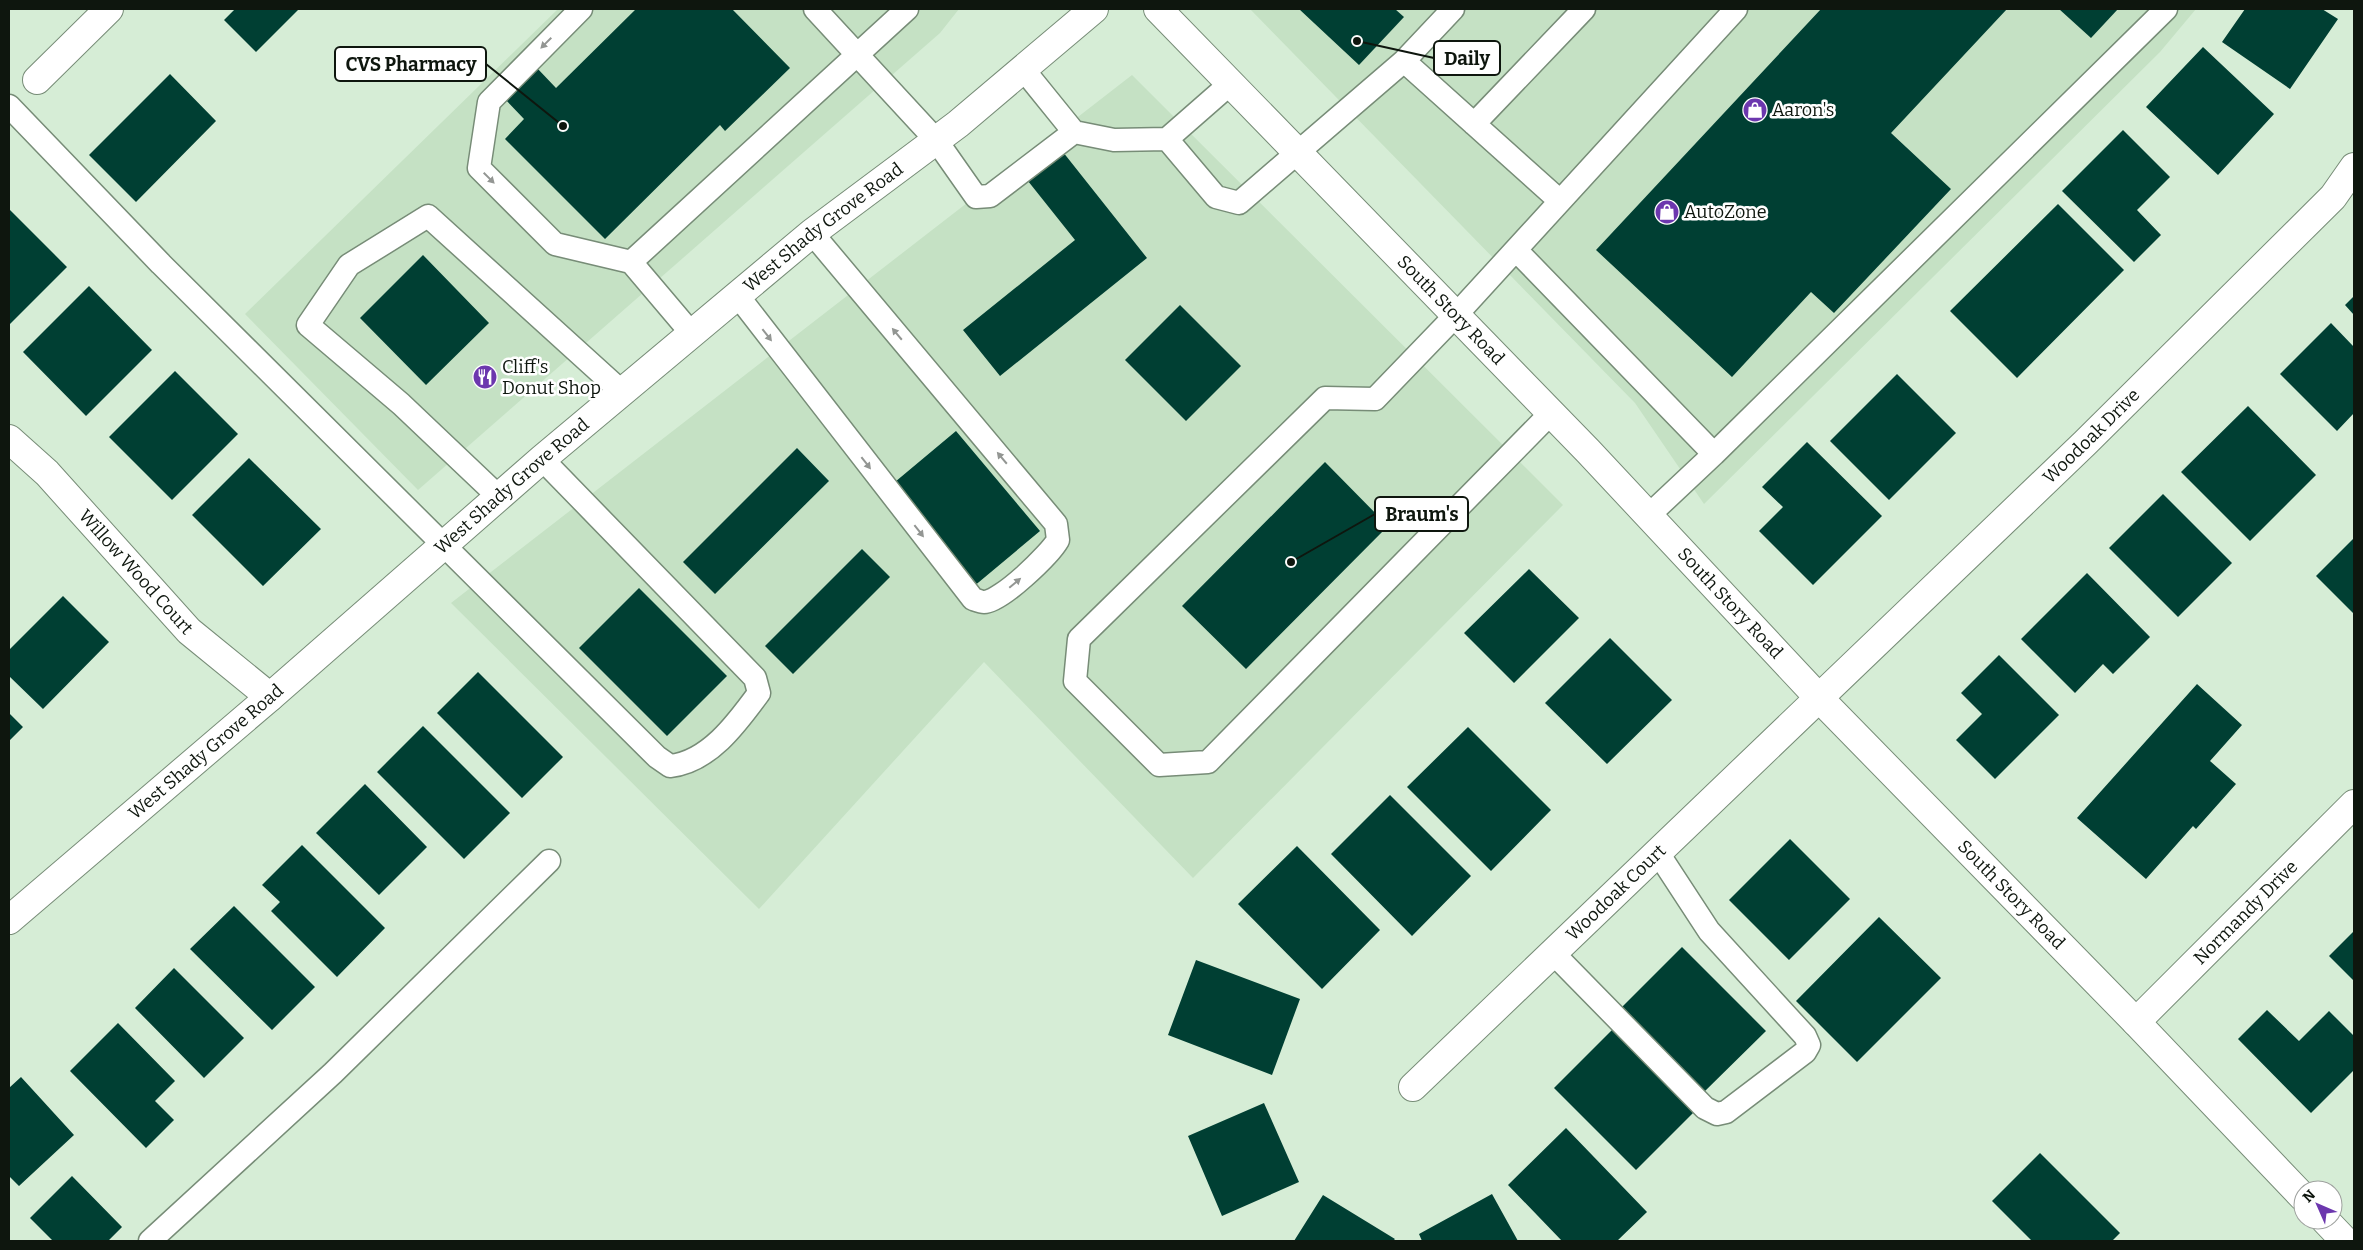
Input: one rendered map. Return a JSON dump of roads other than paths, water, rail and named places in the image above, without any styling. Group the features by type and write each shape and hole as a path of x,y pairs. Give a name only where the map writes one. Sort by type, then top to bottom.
{"main road":[{"path":"37,80 109,9"},
{"name":"West Shady Grove Road","path":"9,920 270,698 542,458 812,233 958,124 1094,9"},
{"name":"South Story Road","path":"1158,9 1551,413 1820,698 2136,1022 2293,1187"},
{"name":"Woodoak Drive","path":"1820,698 2085,443 2312,218 2333,197 2354,167"},
{"name":"Willow Wood Court","path":"9,439 47,473 190,631 270,698"},
{"name":"Woodoak Court","path":"1413,1087 1820,698"},
{"name":"Normandy Drive","path":"2136,1022 2354,804"},
{"path":"2335,1230 2345,1241"}],"lane":[{"path":"581,9 490,102 479,168 555,244 631,262 692,334"},
{"path":"815,9 936,140 976,197 990,196 1074,132"},
{"path":"631,262 907,9"},
{"path":"1167,139 1216,197 1239,203 1404,61 1453,9"},
{"path":"1474,124 1584,9"},
{"path":"1551,413 1208,762 1159,765 1074,681 1079,640 1325,398 1375,399 1456,315 1736,9"},
{"path":"1648,515 1714,454 2166,9"},
{"path":"1404,61 1560,201"},
{"path":"1023,70 1074,132 1114,140 1167,139 1230,83"},
{"path":"9,106 161,264 657,757 670,766 684,765 712,748 759,693 755,678 542,458"},
{"path":"499,497 401,404 308,325 349,265 428,216 622,392"},
{"path":"738,296 973,599 985,602 998,596 1049,554 1058,540 1056,524 812,233"},
{"path":"1516,250 1714,454"},
{"path":"1553,953 1705,1108 1717,1114 1726,1112 1805,1052 1809,1045 1805,1036 1709,931 1658,853"},
{"path":"150,1241 333,1073 548,861"}],"place":[{"name":"Daily","path":"1357,41"},
{"name":"Aaron's","path":"1755,110"},
{"name":"CVS Pharmacy","path":"563,126"},
{"name":"AutoZone","path":"1667,212"},
{"name":"Cliff's Donut Shop","path":"485,377"},
{"name":"Braum's","path":"1291,562"}]}
